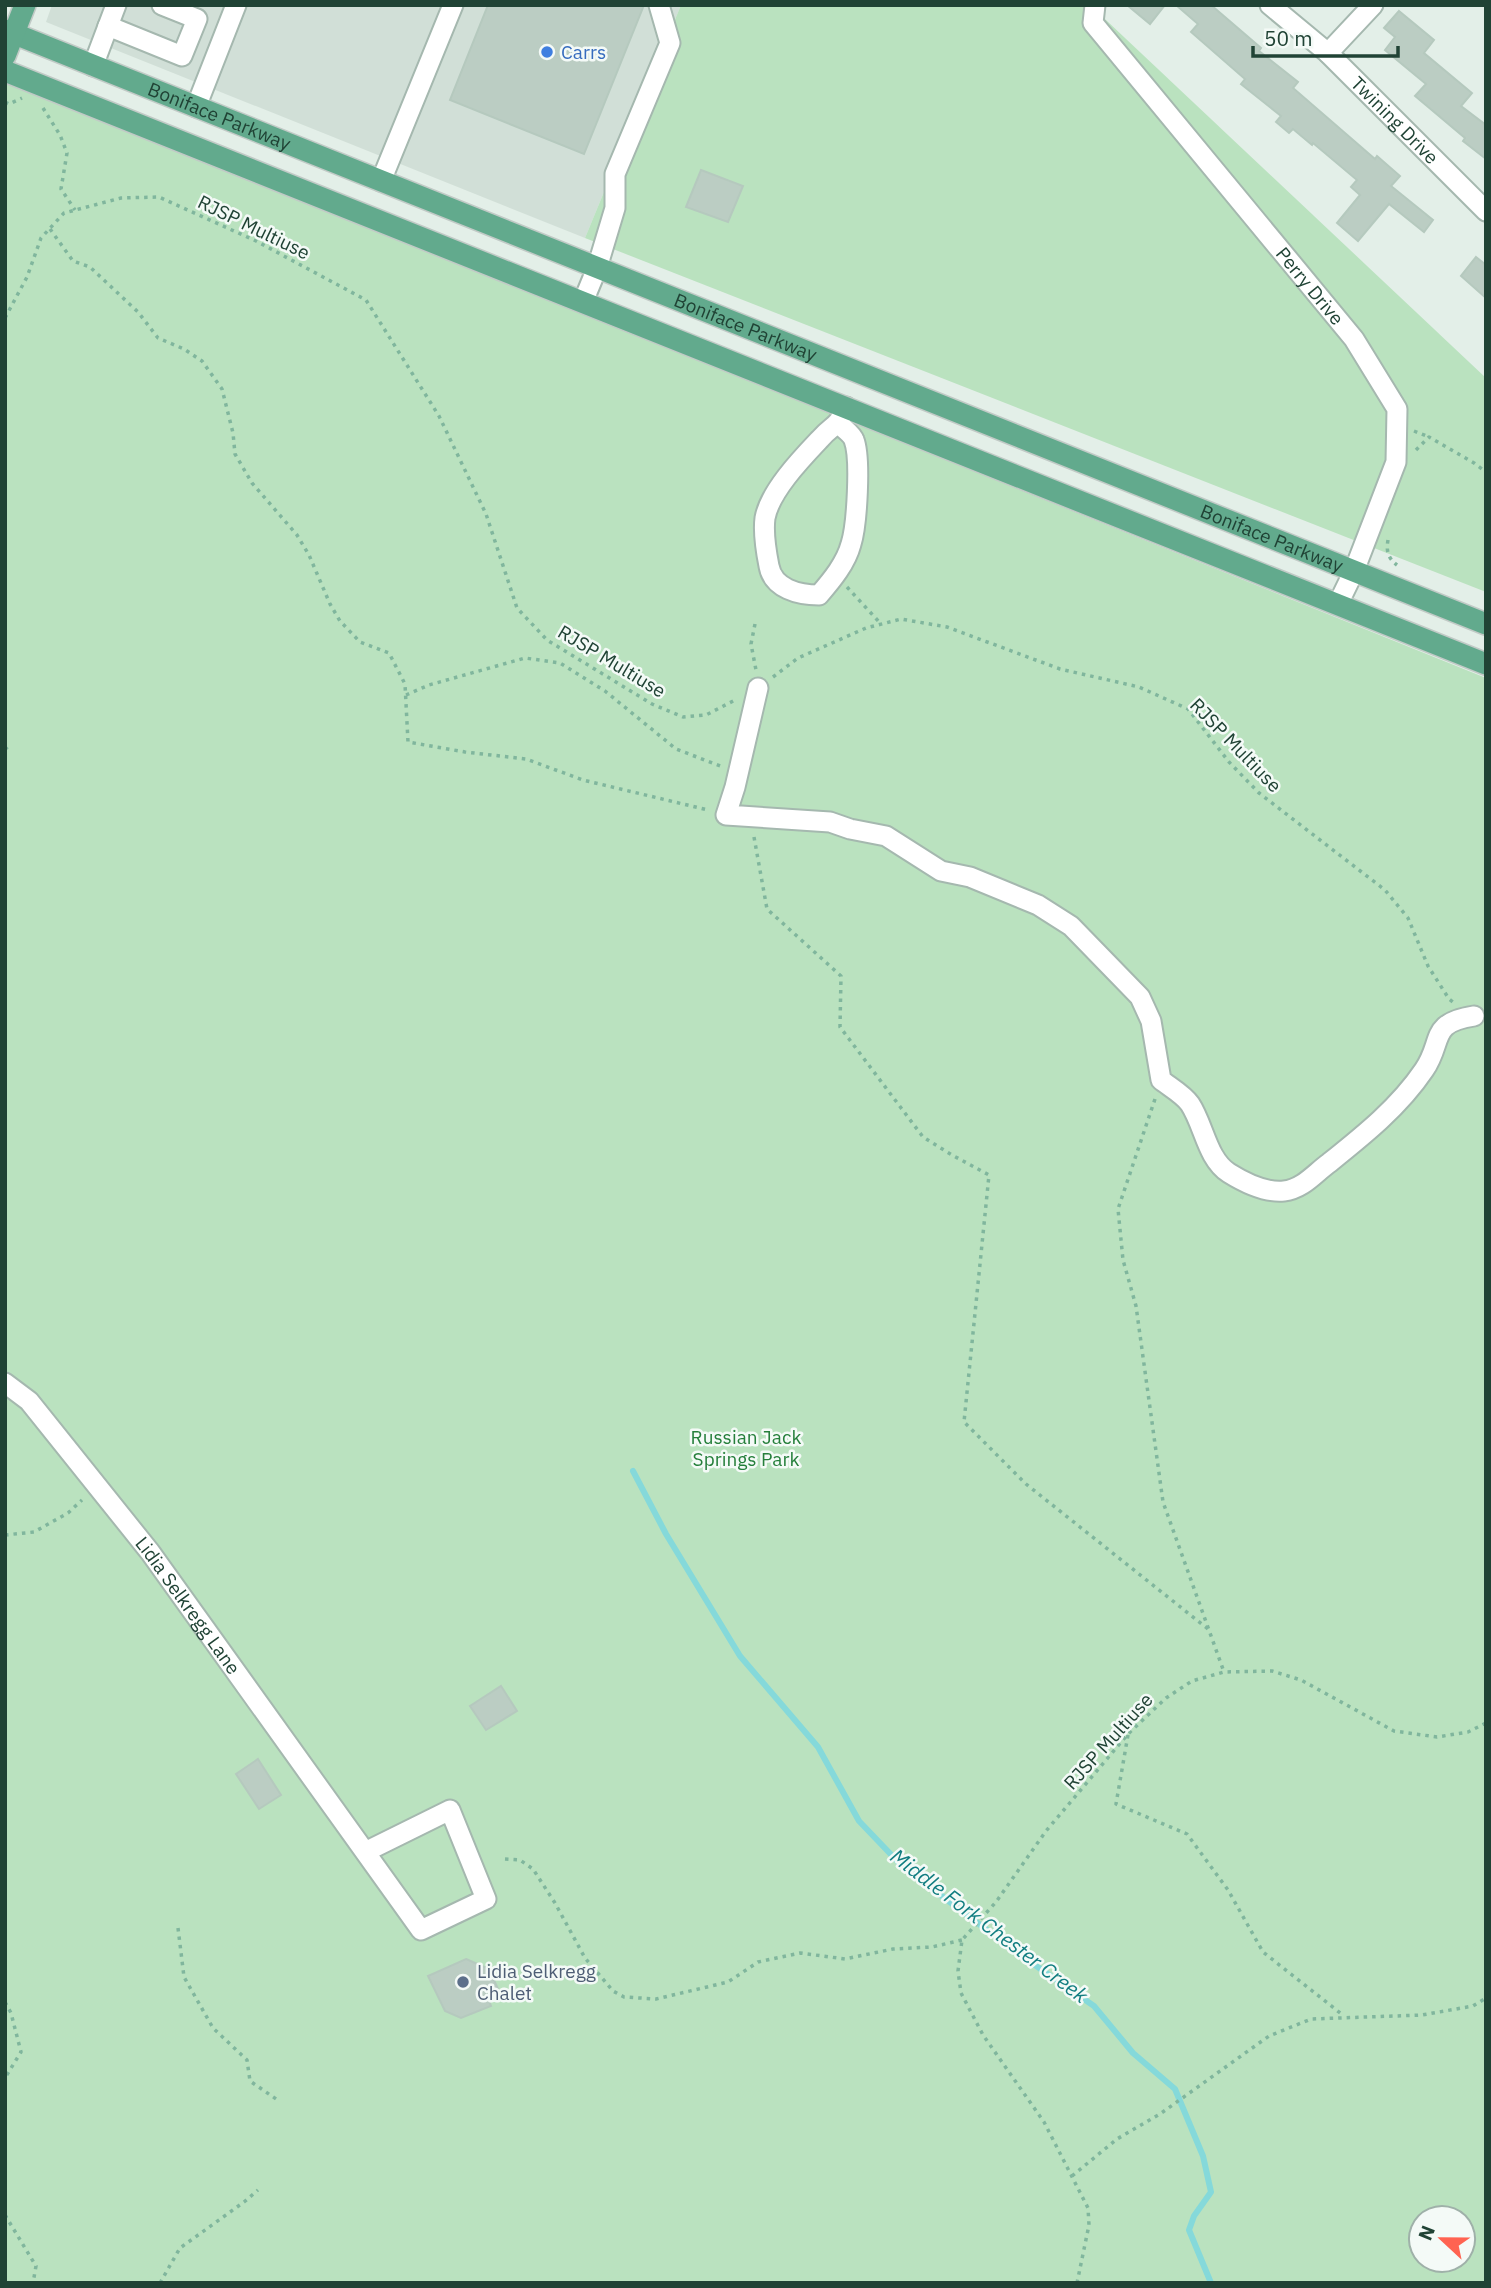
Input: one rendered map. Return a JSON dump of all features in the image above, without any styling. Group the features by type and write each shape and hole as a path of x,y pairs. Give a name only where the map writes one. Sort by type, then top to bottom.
{"main road":[{"path":"5,56 9,32 26,5"},
{"name":"Boniface Parkway","path":"9,32 1486,624"},
{"name":"Boniface Parkway","path":"5,71 583,302 843,416 1338,604 1486,664"}],"street":[{"path":"93,66 116,5"},
{"path":"108,26 182,56 197,19 162,5"},
{"path":"196,107 236,5"},
{"path":"381,181 453,5"},
{"path":"583,302 597,268 615,208 615,174 670,43 659,5"},
{"name":"Perry Drive","path":"1095,5 1093,23 1354,339 1397,410 1396,462 1354,571 1338,604"},
{"name":"Twining Drive","path":"1270,5 1328,53 1484,206"},
{"path":"1328,53 1373,5"},
{"path":"191,34 220,46"},
{"path":"843,416 854,439 858,475 851,544 836,576 820,595 802,595 782,586 770,571 765,517 786,478 843,416"},
{"path":"758,688 726,815 830,822 886,836 942,872 970,877 1038,905 1070,926 1140,997 1151,1021 1161,1080 1189,1103 1217,1162 1227,1172 1262,1190 1285,1191 1306,1183 1399,1102 1426,1068 1439,1031 1456,1019 1474,1016"},
{"name":"Lidia Selkregg Lane","path":"5,1383 29,1401 150,1552 421,1930 486,1899 450,1810 361,1846"}],"path":[{"path":"5,102 9,104 27,96"},
{"path":"40,104 60,135 67,153 61,189 75,210"},
{"name":"RJSP Multiuse","path":"5,318 27,277 41,238 64,214 75,210 121,198 159,197 256,241 366,300 439,416 486,514 517,608 547,640 652,704 684,717 706,715 758,688 798,658 866,628 901,619 947,628 1060,669 1139,687 1188,709 1229,762 1259,793 1385,890 1408,918 1428,966 1449,999 1474,1016"},
{"path":"50,229 73,261 90,267 138,312 158,338 202,360 222,389 233,433 235,454 252,483 298,535 340,621 360,642 389,653 405,684 408,742 526,759 583,780 726,815"},
{"path":"1411,454 1429,438 1486,472"},
{"path":"1388,531 1387,550 1391,561 1397,565"},
{"path":"836,576 881,624"},
{"path":"755,624 751,644 758,688"},
{"path":"406,695 429,685 525,658 560,663 605,691 676,749 714,762 738,775"},
{"path":"5,747 10,752"},
{"path":"751,817 767,909 841,976 841,1027 923,1137 989,1175 964,1422 1026,1484 1208,1629"},
{"path":"1161,1080 1118,1209 1123,1260 1136,1306 1163,1502 1224,1672"},
{"path":"5,1535 34,1532 68,1513 82,1500"},
{"name":"RJSP Multiuse","path":"962,1940 996,1902 1046,1831 1128,1734 1174,1692 1192,1681 1224,1672 1272,1671 1301,1680 1394,1731 1437,1737 1468,1732 1486,1723"},
{"path":"1128,1734 1116,1804 1186,1834 1228,1890 1263,1952 1346,2017"},
{"path":"505,1859 520,1860 533,1869 585,1958 613,1991 624,1997 656,1999 729,1982 758,1962 800,1953 845,1959 893,1949 932,1947 962,1940 958,1971 961,1993 983,2035 1044,2122 1088,2208 1089,2225 1077,2283"},
{"path":"178,1928 184,1977 213,2028 247,2060 250,2081 279,2101"},
{"path":"1072,2176 1117,2139 1203,2085 1269,2036 1311,2019 1422,2015 1473,2006 1486,1998"},
{"path":"5,2002 11,2013 21,2052 5,2078"},
{"path":"160,2283 180,2248 258,2189"},
{"path":"5,2215 36,2266 33,2283"}],"shaded area":[{"path":"52,5 681,5 585,238 46,22"}],"green space":[{"path":"681,5 1090,5 1486,378 1486,592 585,238"},
{"name":"Russian Jack Springs Park","path":"5,80 1486,678 1486,2283 5,2283"}],"building":[{"name":"Carrs","path":"488,5 644,5 584,154 450,100"},
{"path":"1127,5 1165,5 1150,24"},
{"path":"1176,5 1211,5 1261,48 1259,51 1298,82 1293,88 1375,159 1377,156 1400,176 1391,186 1433,220 1424,232 1389,204 1358,241 1337,223 1360,195 1351,187 1357,180 1313,143 1312,145 1293,129 1289,133 1276,122 1281,116 1241,84 1245,79 1191,32 1198,24"},
{"path":"1399,11 1434,40 1424,53 1472,93 1461,106 1486,125 1486,159 1415,96 1426,84 1385,50 1395,37 1384,28"},
{"path":"701,170 743,186 728,222 686,207"},
{"path":"1476,257 1486,265 1486,298 1461,276"},
{"path":"501,1686 517,1711 486,1730 470,1706"},
{"path":"258,1759 281,1795 259,1809 236,1774"},
{"name":"Lidia Selkregg Chalet","path":"466,1959 489,1969 498,1989 486,1993 491,2006 461,2018 445,2011 428,1976"}],"waterway":[{"name":"Middle Fork Chester Creek","path":"633,1471 666,1534 740,1656 818,1747 859,1821 902,1866 1019,1954 1094,2006 1133,2053 1175,2089 1203,2156 1211,2192 1194,2216 1189,2230 1211,2283"}],"place":[{"name":"Carrs","path":"547,52"},
{"name":"Lidia Selkregg Chalet","path":"463,1982"}]}
